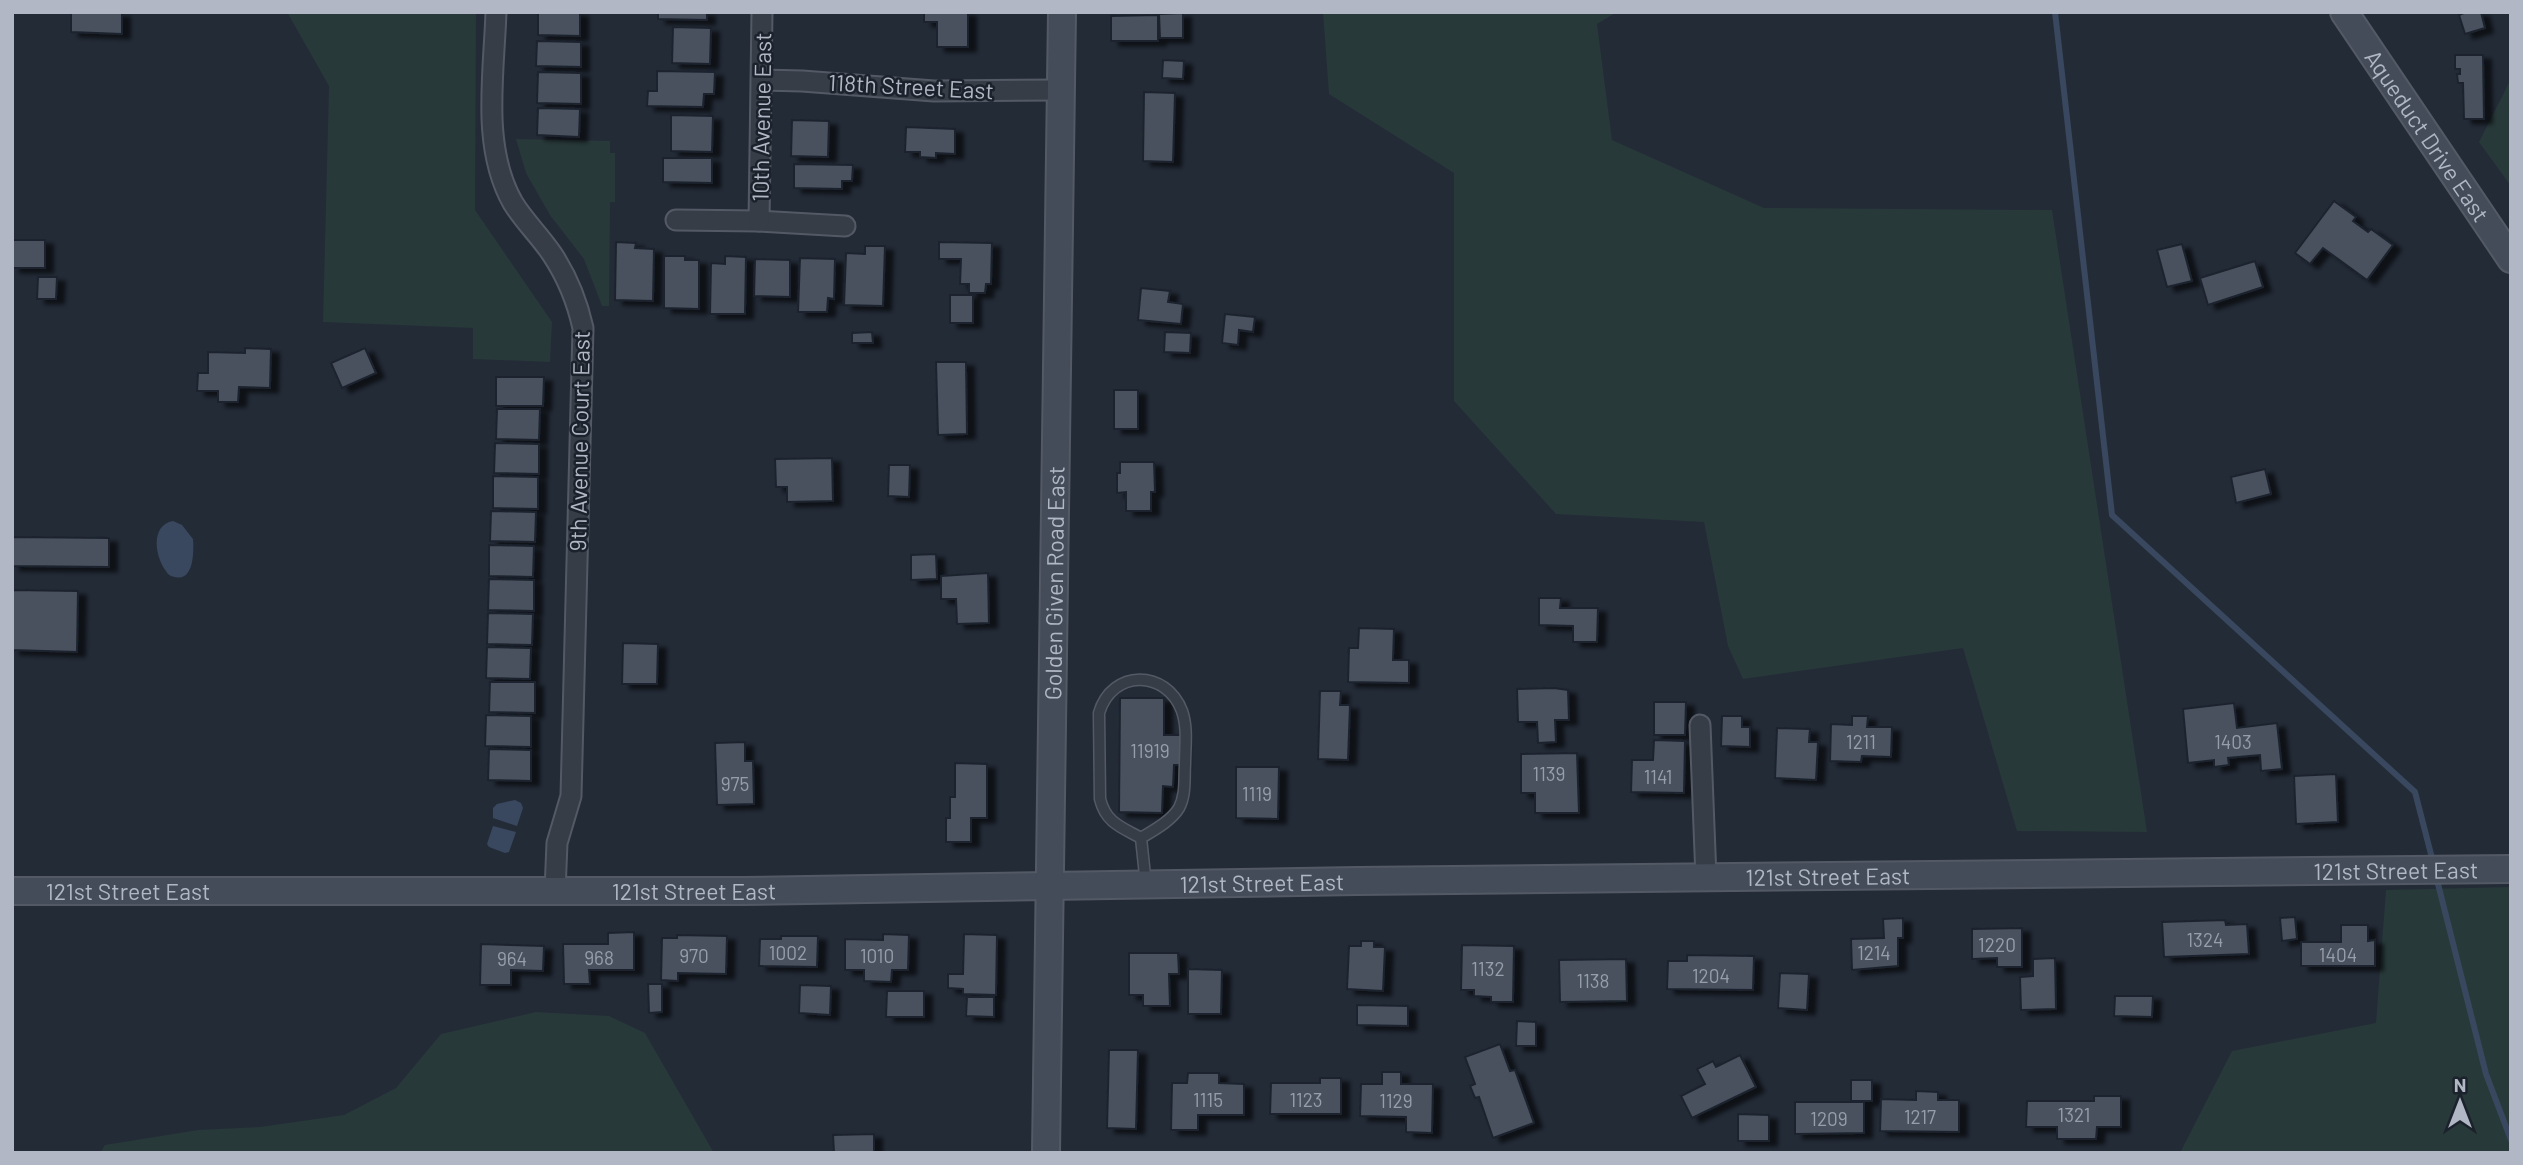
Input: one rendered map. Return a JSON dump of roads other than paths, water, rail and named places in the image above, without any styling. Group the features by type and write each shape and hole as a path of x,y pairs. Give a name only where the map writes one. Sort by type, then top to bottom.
{"street":[{"name":"9th Avenue Court East","path":"496,12 493,123 500,175 513,202 566,278 576,300 583,328 571,796 556,853 555,891"},
{"name":"10th Avenue East","path":"759,221 762,12"},
{"name":"Golden Given Road East","path":"1046,1153 1062,12"},
{"name":"Aqueduct Drive East","path":"2344,12 2511,259"},
{"name":"118th Street East","path":"762,80 934,91 1060,90"},
{"path":"676,220 845,226"},
{"path":"1700,725 1706,878"},
{"name":"121st Street East","path":"12,891 743,891 2511,869"}],"lane":[{"path":"1146,679 1161,684 1174,696 1182,711 1185,726 1184,794 1170,819 1141,838 1111,821 1104,813 1100,799 1099,713 1102,701 1116,686 1127,681 1146,679"},
{"path":"1141,838 1146,885"}],"water":[{"path":"173,521 182,525 193,539 191,564 186,575 181,577 167,573 157,550 161,529"},
{"path":"515,800 521,803 523,808 517,826 493,818 493,808 497,804"},
{"path":"493,826 516,832 509,852 505,853 487,844"}],"waterway":[{"path":"2055,12 2112,515 2415,792 2433,862"},
{"path":"2436,876 2486,1074 2511,1140"}]}
